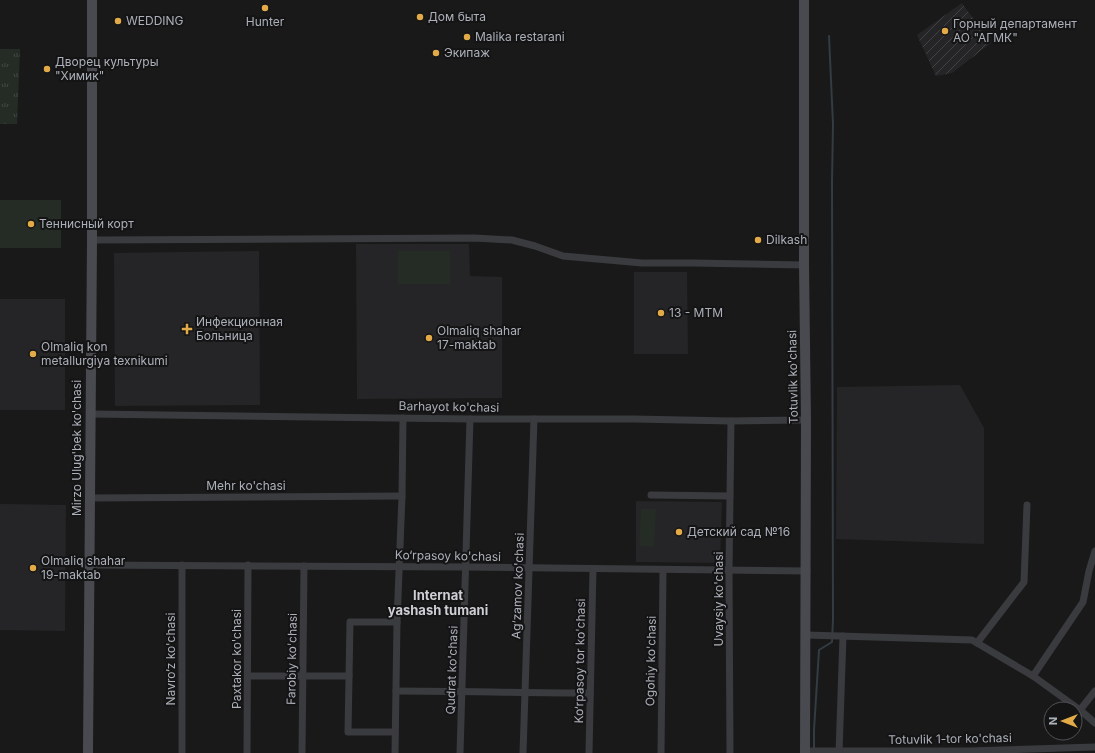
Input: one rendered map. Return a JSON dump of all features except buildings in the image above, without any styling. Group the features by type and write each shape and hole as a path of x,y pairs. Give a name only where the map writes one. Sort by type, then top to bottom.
{"main road":[{"name":"Mirzo Ulug'bek ko'chasi","path":"88,753 92,240 92,0"},
{"name":"Totuvlik ko'chasi","path":"804,0 807,752"}],"street":[{"path":"92,240 474,238 512,240 563,256 635,262 804,265"},
{"name":"Barhayot ko'chasi","path":"91,414 470,419 634,419 731,421 806,420"},
{"path":"395,753 396,622 402,496 403,418"},
{"name":"Qudrat ko'chasi","path":"460,753 470,419"},
{"name":"Ag‘zamov ko'chasi","path":"523,753 534,419"},
{"name":"Uvaysiy ko'chasi","path":"730,753 729,570 731,421"},
{"path":"651,495 730,496"},
{"name":"Mehr ko'chasi","path":"90,498 402,496"},
{"path":"977,643 1024,582 1027,505"},
{"path":"1033,676 1083,602 1089,570 1095,551"},
{"name":"Ko‘rpasoy ko'chasi","path":"89,565 248,565 806,571"},
{"name":"Navro‘z ko'chasi","path":"182,565 182,753"},
{"name":"Paxtakor ko'chasi","path":"247,753 248,565"},
{"name":"Farobiy ko'chasi","path":"302,753 304,566"},
{"name":"Ko‘rpasoy tor ko'chasi","path":"589,753 593,569"},
{"name":"Ogohiy ko'chasi","path":"661,753 663,570"},
{"path":"395,732 348,732 350,622 396,622"},
{"path":"806,635 972,640 1033,676 1068,701"},
{"path":"839,752 841,636"},
{"path":"248,676 349,676"},
{"path":"396,691 590,693"},
{"path":"1083,706 1095,691"},
{"path":"1083,713 1095,723"},
{"name":"Totuvlik 1-tor ko'chasi","path":"807,752 970,752 1095,747"}],"shaded area":[{"path":"962,3 991,43 952,73 936,76 917,35"},
{"name":"Olmaliq shahar 17-maktab","path":"356,244 469,244 470,276 502,277 502,398 357,399"},
{"name":"Инфекционная Больница","path":"259,251 260,405 115,406 114,253"},
{"name":"13 - MTM","path":"634,272 687,272 688,354 634,354"},
{"name":"Olmaliq kon metallurgiya texnikumi","path":"0,299 65,299 65,410 0,410"},
{"path":"960,385 984,428 984,544 836,539 837,387"},
{"name":"Детский сад №16","path":"636,501 722,502 720,563 636,562"},
{"name":"Olmaliq shahar 19-maktab","path":"0,504 66,505 65,631 0,630"}],"green space":[{"path":"0,49 20,49 17,124 0,124"},
{"name":"Теннисный корт","path":"0,200 61,200 61,248 0,248"},
{"path":"398,251 450,251 450,284 398,284"},
{"path":"641,509 656,509 654,547 639,546"}],"waterway":[{"path":"814,749 819,650 832,642 833,619 833,124 829,36"}],"place":[{"name":"Hunter","path":"265,8"},
{"name":"Дом быта","path":"420,17"},
{"name":"WEDDING","path":"118,21"},
{"name":"Горный департамент АО \"АГМК\"","path":"945,31"},
{"name":"Malika restarani","path":"467,37"},
{"name":"Экипаж","path":"436,53"},
{"name":"Дворец культуры \"Химик\"","path":"47,69"},
{"name":"Теннисный корт","path":"31,224"},
{"name":"Dilkash","path":"758,240"},
{"name":"13 - MTM","path":"661,313"},
{"name":"Инфекционная Больница","path":"187,329"},
{"name":"Olmaliq shahar 17-maktab","path":"429,338"},
{"name":"Olmaliq kon metallurgiya texnikumi","path":"33,354"},
{"name":"Детский сад №16","path":"679,532"},
{"name":"Olmaliq shahar 19-maktab","path":"33,568"}],"district":[{"name":"Internat yashash tumani","path":"438,602"}]}
